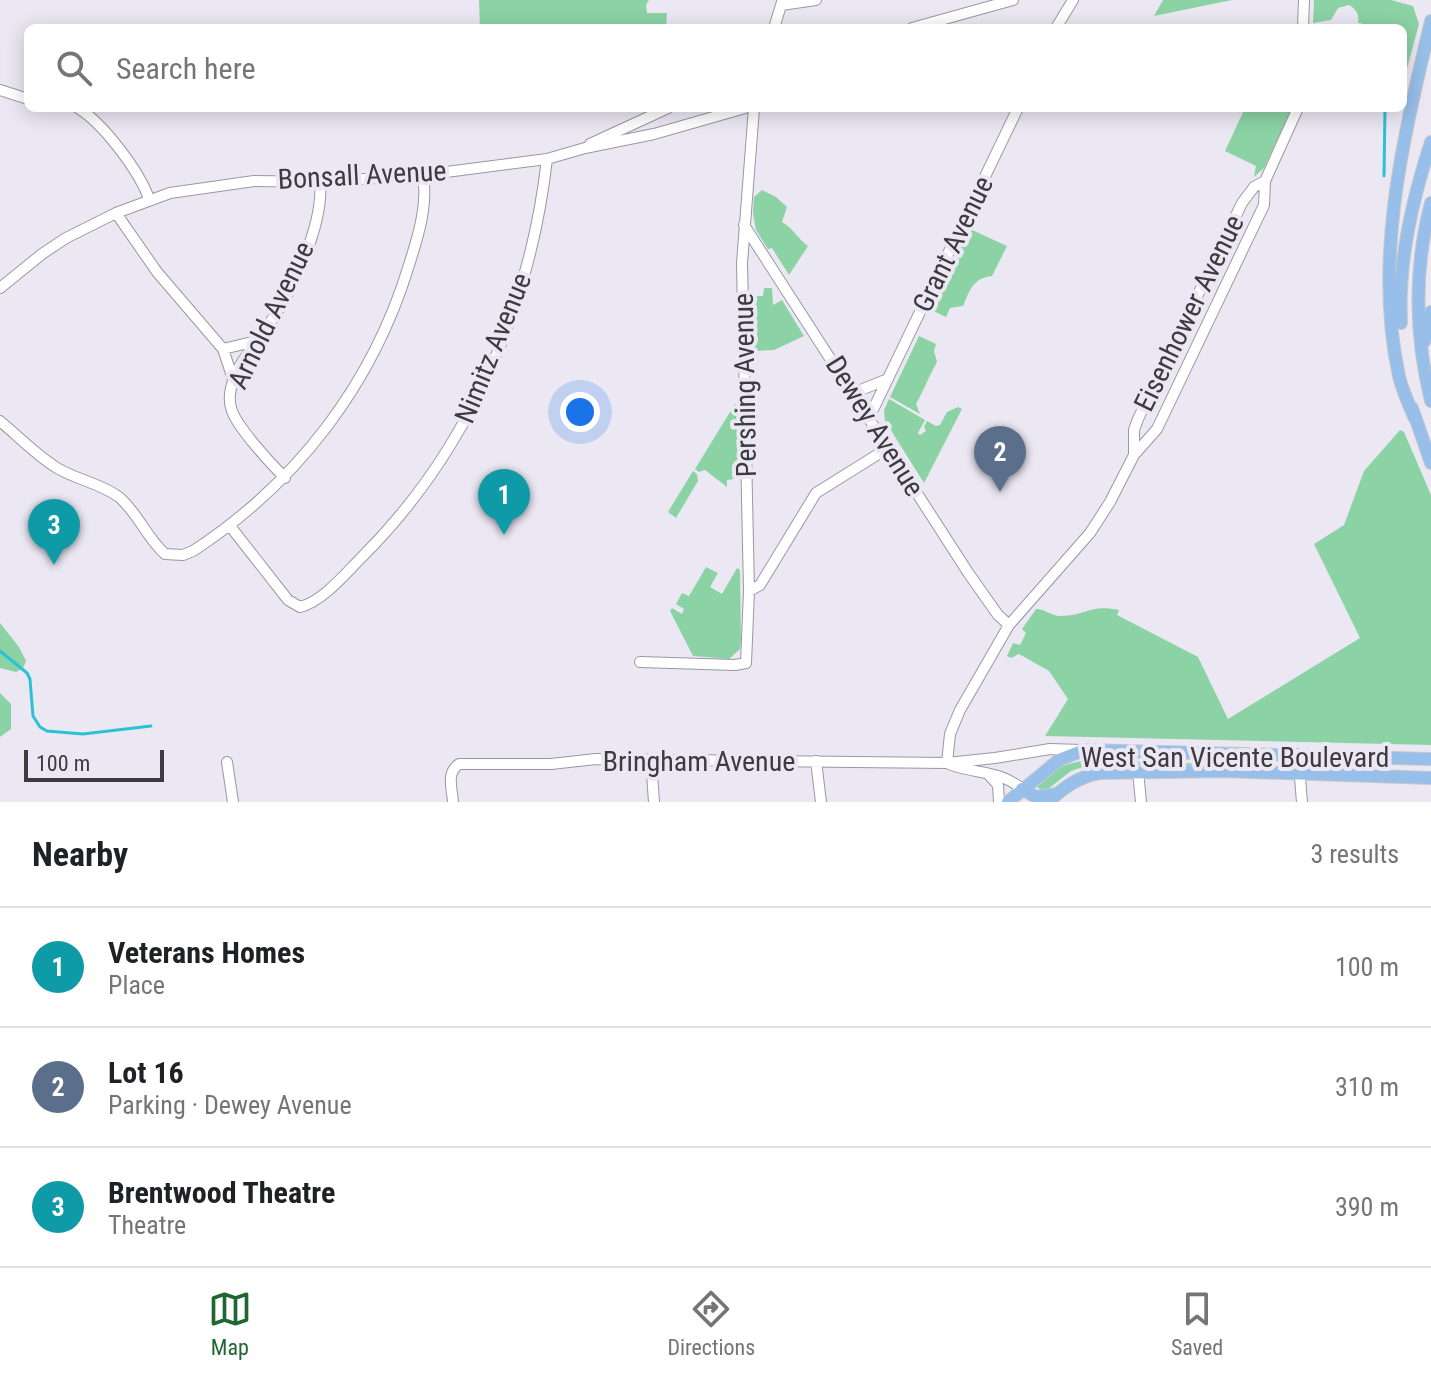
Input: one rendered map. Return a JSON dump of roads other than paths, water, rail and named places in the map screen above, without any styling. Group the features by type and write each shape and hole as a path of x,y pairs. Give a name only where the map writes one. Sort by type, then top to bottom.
{"main road":[{"path":"1431,21 1406,130 1393,216 1391,302 1400,379 1431,463"},
{"path":"1414,417 1402,352 1401,273 1415,193 1431,142"},
{"path":"1431,203 1419,285 1421,353 1431,401"},
{"path":"1421,353 1431,312"},
{"name":"West San Vicente Boulevard","path":"1008,802 1059,760 1084,750 1431,759"},
{"name":"West San Vicente Boulevard","path":"1052,798 1084,775 1138,771 1431,778"},
{"path":"1022,789 1036,797 1052,798"}],"street":[{"path":"775,24 782,3 816,0"},
{"path":"926,24 1013,0"},
{"path":"1058,24 1073,0"},
{"path":"1303,24 1304,0"},
{"path":"0,90 24,98"},
{"path":"84,112 116,145 144,184 149,199"},
{"path":"585,148 659,112"},
{"name":"Bonsall Avenue","path":"0,288 42,254 116,213 170,193 254,181 320,182 423,175 547,159 731,112"},
{"name":"Pershing Avenue","path":"640,662 746,663 749,591 744,225 754,112"},
{"name":"Grant Avenue","path":"869,418 1016,112"},
{"name":"Eisenhower Avenue","path":"947,763 950,734 960,710 1009,625 1090,533 1134,455 1157,429 1264,205 1265,181 1296,112"},
{"name":"Nimitz Avenue","path":"230,526 288,600 300,607 317,599 391,527 456,436 491,367 528,264 537,228 547,159"},
{"path":"0,421 59,469 102,487 119,498 135,513 145,533 165,554 183,555 193,551 230,526 285,478 347,400 390,322 417,239 425,195 423,175"},
{"name":"Eisenhower Avenue","path":"1134,455 1134,430 1138,419 1189,312 1242,203 1254,187 1265,181"},
{"name":"Arnold Avenue","path":"285,478 233,413 230,394 233,379 292,284 319,207 320,182"},
{"path":"116,213 157,272 223,349 233,379"},
{"name":"Dewey Avenue","path":"744,225 969,574 998,615 1009,625"},
{"path":"1189,312 1209,322"},
{"path":"223,349 257,341"},
{"path":"853,393 888,379"},
{"path":"749,591 760,585 816,493 888,448"},
{"name":"Bringham Avenue","path":"453,802 450,775 459,764 551,764 596,759 947,763 1050,749 1084,750"},
{"path":"1298,754 1302,802"},
{"path":"651,759 654,802"},
{"path":"816,761 821,802"},
{"path":"227,762 233,802"},
{"name":"Bringham Avenue","path":"947,763 964,770 1008,778 1022,789"},
{"path":"1138,771 1141,802"},
{"path":"988,774 998,785 999,802"}],"waterway":[{"path":"1384,176 1385,112"},
{"path":"0,651 27,673 33,716 47,731 83,734 151,726"}],"place":[{"name":"Lot 16","path":"1000,492"},
{"name":"Veterans Homes","path":"504,535"},
{"name":"Brentwood Theatre","path":"54,565"}]}
